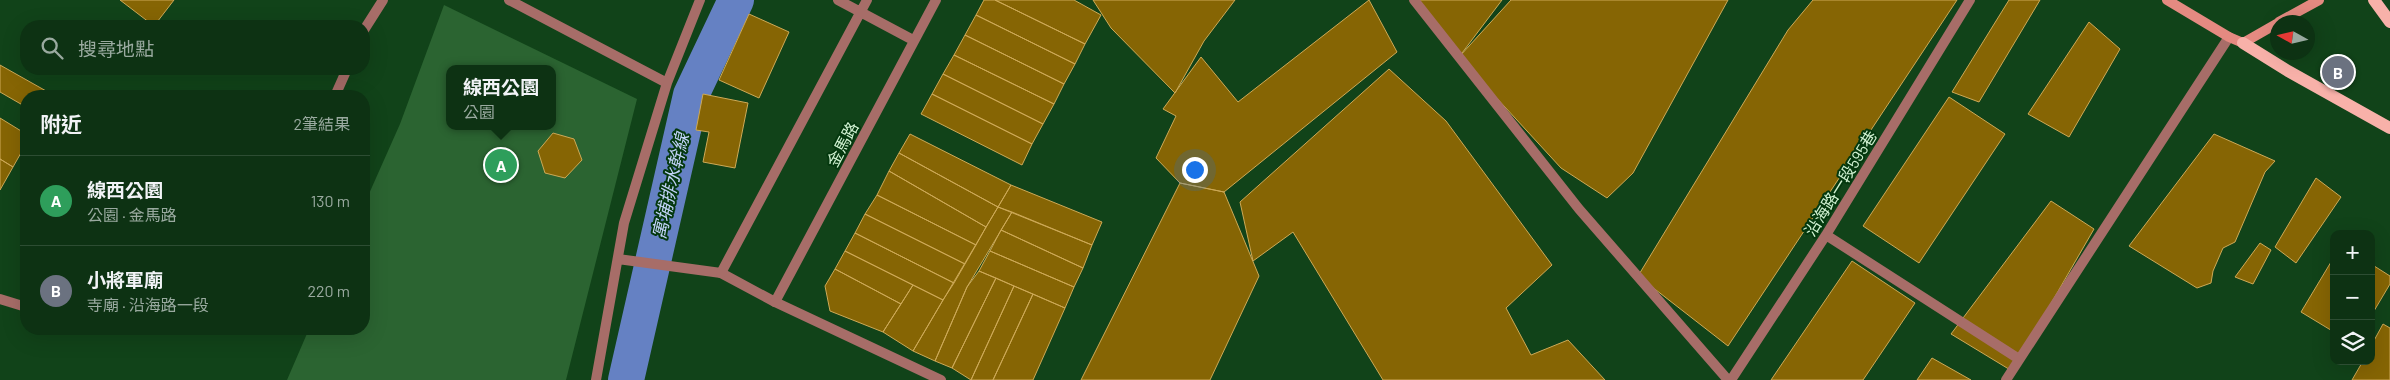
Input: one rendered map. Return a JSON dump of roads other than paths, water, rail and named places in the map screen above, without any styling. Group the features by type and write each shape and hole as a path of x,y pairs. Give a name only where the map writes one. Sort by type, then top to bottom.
{"main road":[{"path":"2374,0 2390,22"},
{"path":"2243,43 2288,71 2390,128"}],"street":[{"path":"370,21 383,0"},
{"path":"509,0 667,83"},
{"path":"596,380 624,223 667,83 700,0"},
{"path":"838,0 862,11 913,40"},
{"path":"722,273 867,0"},
{"name":"金馬路","path":"775,302 936,0"},
{"path":"1414,0 1579,209 1730,380"},
{"name":"沿海路一段595巷","path":"1730,380 1826,235 1970,0"},
{"path":"2167,0 2229,37 2243,43 2270,28"},
{"path":"2292,15 2319,0"},
{"path":"2006,380 2229,37"},
{"path":"338,90 344,75"},
{"path":"1826,235 2019,359"},
{"path":"618,259 722,273 775,302 941,380"},
{"path":"0,299 20,305"}],"waterway":[{"name":"寓埔排水幹線","path":"626,380 691,95 736,0"}],"place":[{"name":"小將軍廟","path":"2338,72"},
{"name":"線西公園","path":"501,165"}]}
